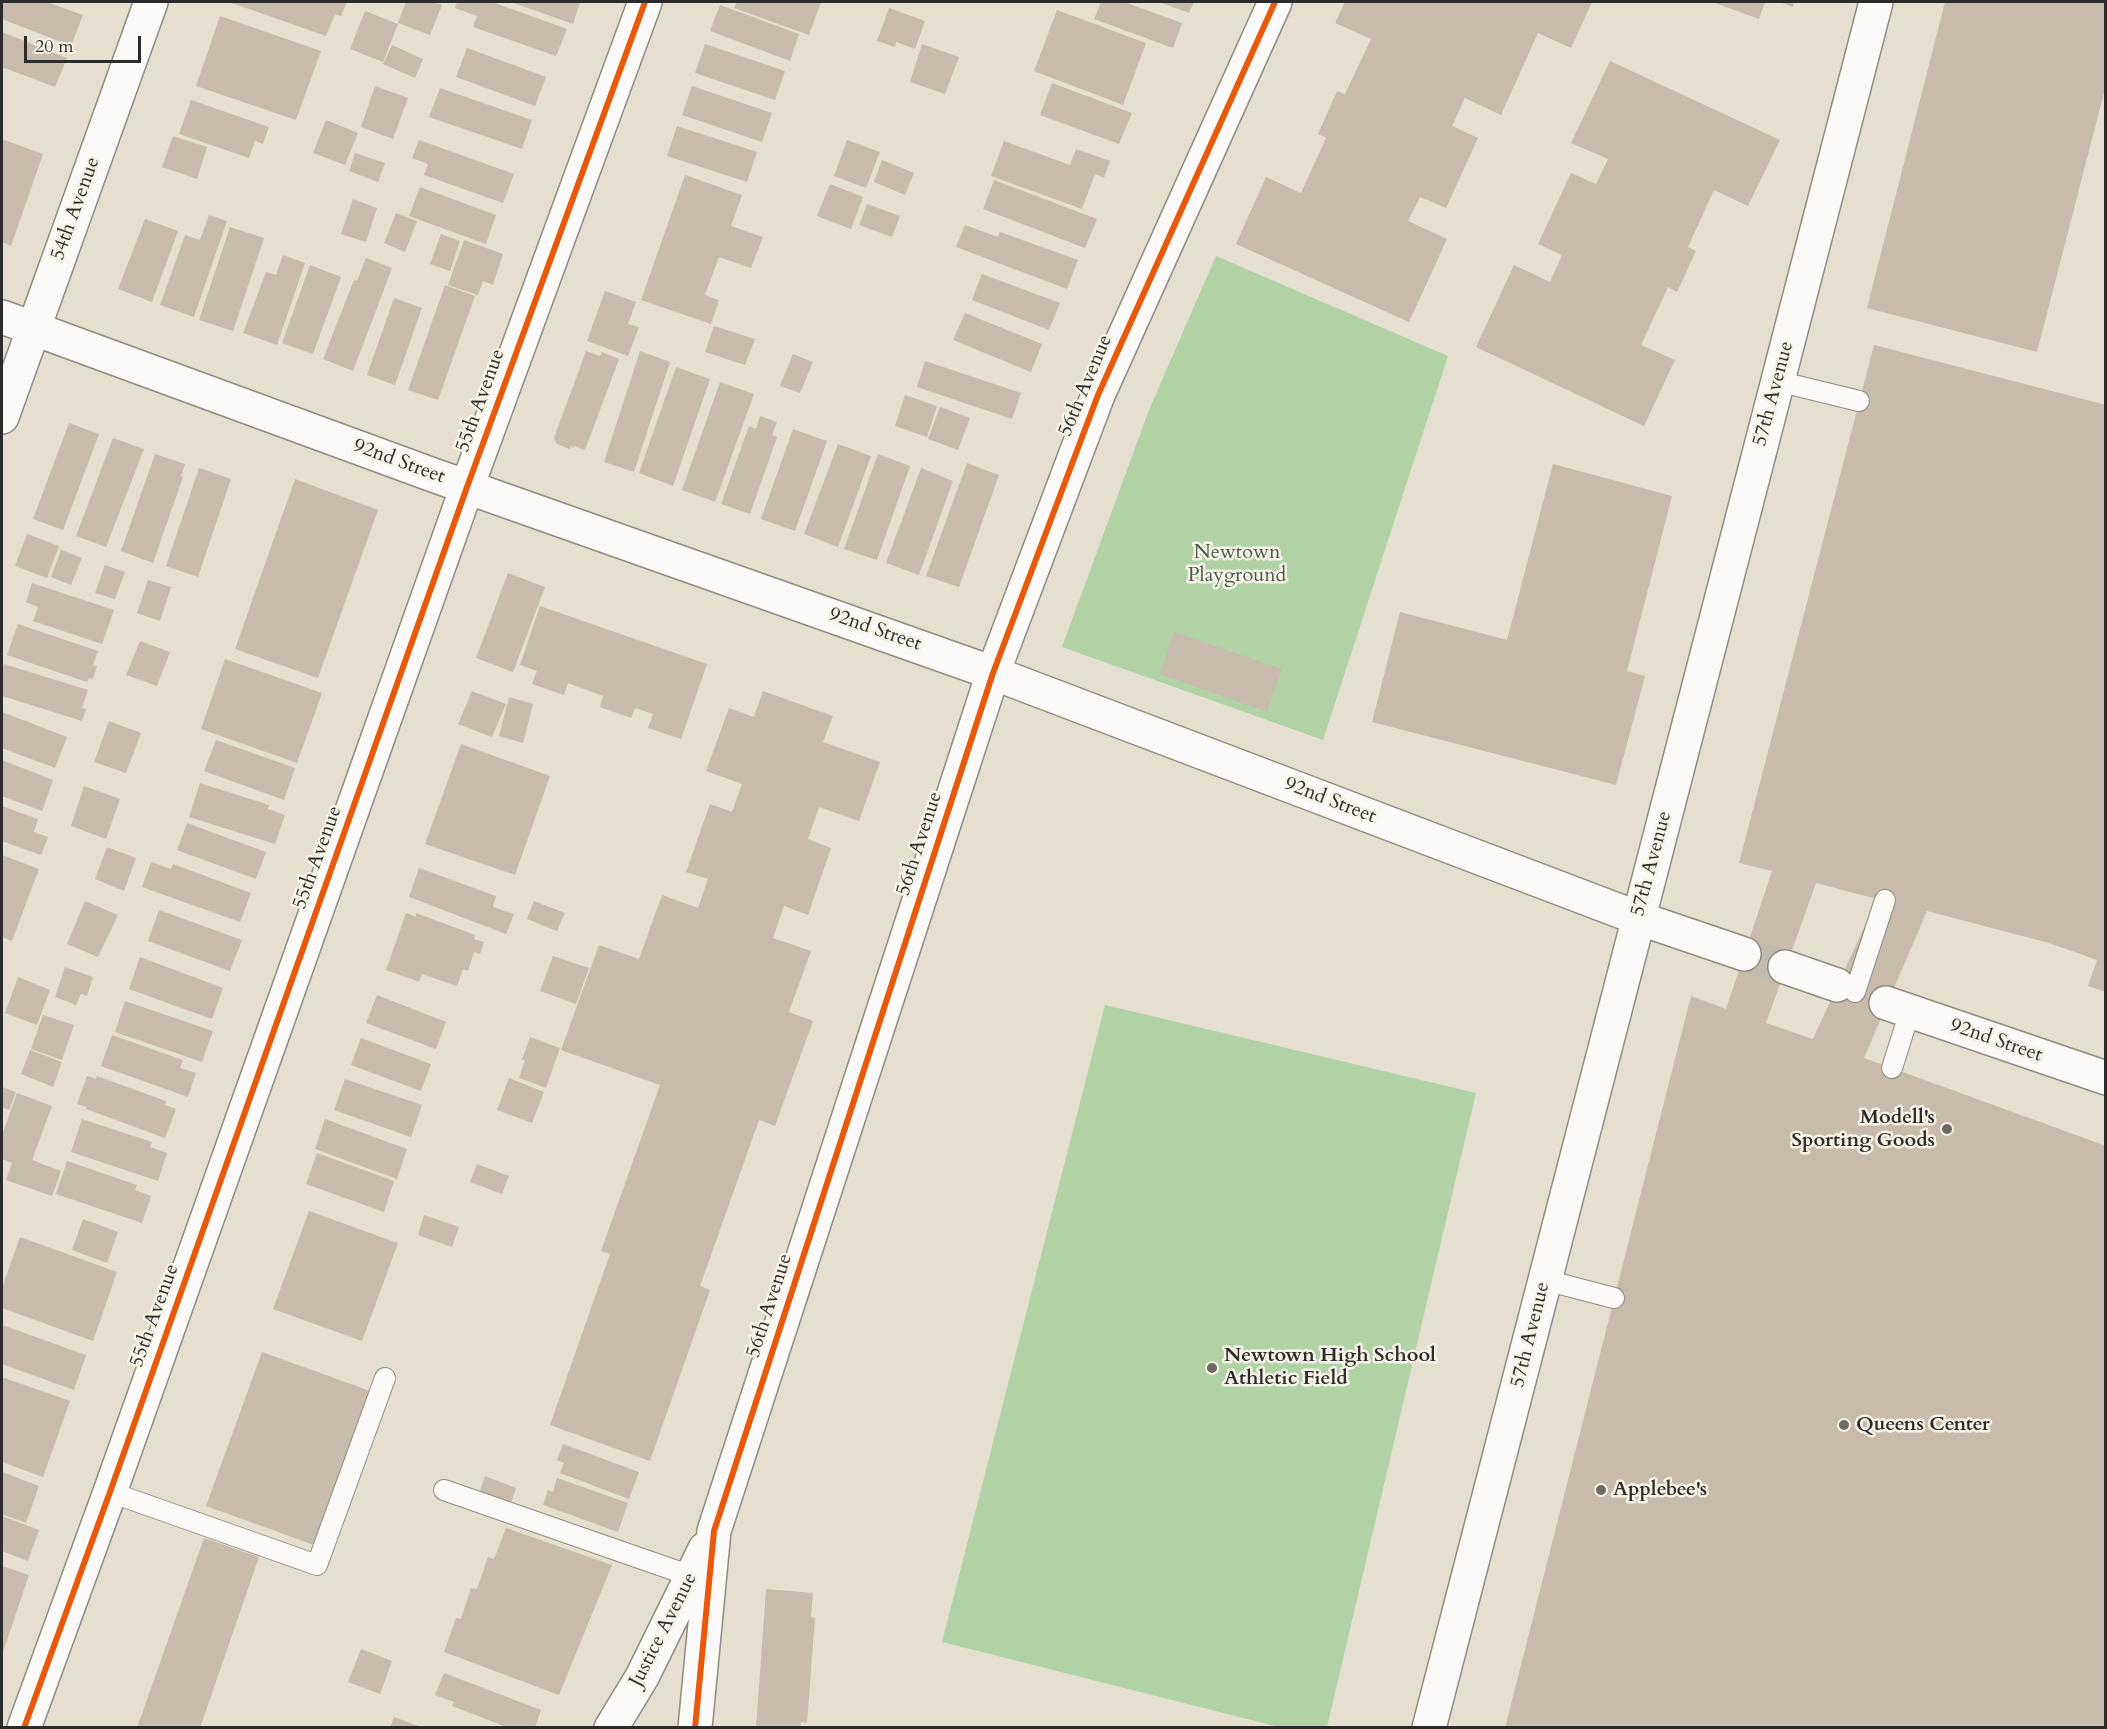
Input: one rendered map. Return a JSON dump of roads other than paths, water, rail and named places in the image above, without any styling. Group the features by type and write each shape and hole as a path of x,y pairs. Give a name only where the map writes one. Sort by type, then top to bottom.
{"street":[{"name":"54th Avenue","path":"2,417 151,2"},
{"name":"55th Avenue","path":"24,1728 467,487 645,2"},
{"name":"56th Avenue","path":"695,1728 714,1531 993,673 1098,395 1275,2"},
{"name":"57th Avenue","path":"1429,1728 1876,2"},
{"name":"92nd Street","path":"2,317 467,487 993,673 1638,918 1744,954"},
{"path":"1785,967 1846,988"},
{"name":"92nd Street","path":"1898,1007 2106,1078"},
{"name":"Justice Avenue","path":"611,1728 642,1677 714,1531"}],"lane":[{"path":"1778,381 1859,401"},
{"path":"1846,988 1885,900"},
{"path":"1892,1068 1898,1007"},
{"path":"1545,1280 1614,1298"},
{"path":"110,1492 317,1565 385,1378"},
{"path":"444,1490 691,1576"}],"tunnel":[{"path":"1744,954 1785,967"}],"place":[{"name":"Modell's Sporting Goods","path":"1947,1129"},
{"name":"Newtown High School Athletic Field","path":"1212,1368"},
{"name":"Queens Center","path":"1844,1425"},
{"name":"Applebee's","path":"1601,1490"}],"park label":[{"name":"Newtown Playground","path":"1237,564"}]}
